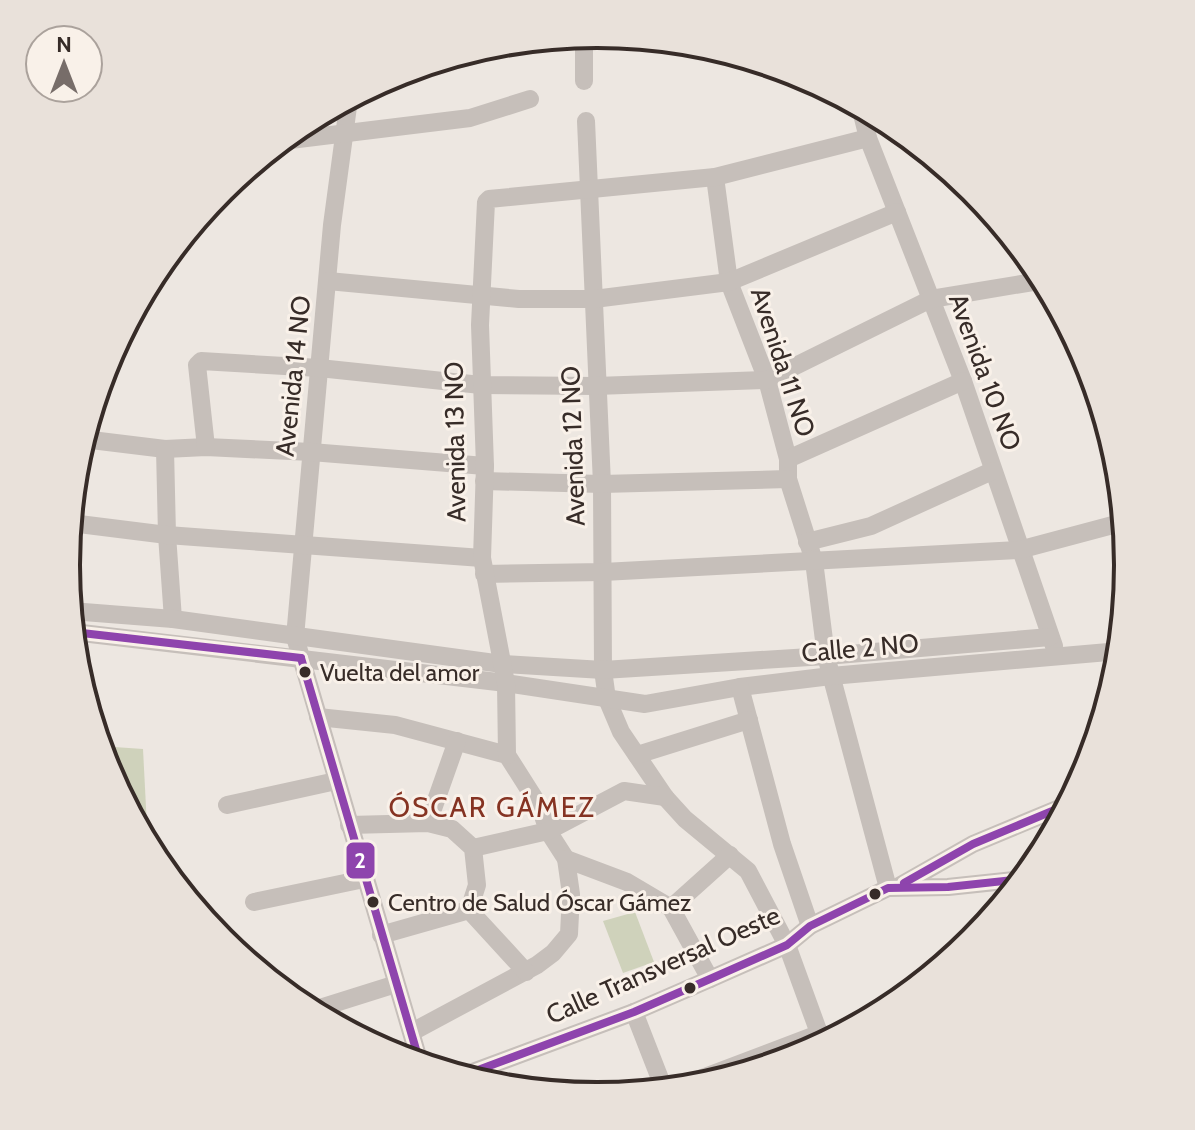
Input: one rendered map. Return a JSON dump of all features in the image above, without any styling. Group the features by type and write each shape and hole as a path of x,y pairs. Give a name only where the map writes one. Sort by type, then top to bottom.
{"street":[{"path":"584,48 584,81"},
{"path":"306,138 470,118 530,99"},
{"name":"Avenida 14 NO","path":"348,112 332,225 295,637 416,1049"},
{"name":"Avenida 12 NO","path":"586,121 602,484 603,670 607,699 621,732 665,797 685,819 748,871 787,945 820,1032"},
{"name":"Avenida 10 NO","path":"864,122 963,381 1058,656"},
{"path":"591,190 715,177 868,138"},
{"name":"Avenida 11 NO","path":"715,177 729,282 767,380 788,459 788,479 814,561 826,656 892,888"},
{"name":"Avenida 13 NO","path":"507,755 504,674 483,566 485,474 480,325 486,206 489,199 591,190"},
{"path":"328,281 482,297 594,299 678,286 729,282 897,212"},
{"path":"206,447 198,362 319,368 481,385 596,386 767,380 931,299 1030,283"},
{"path":"788,459 963,381"},
{"path":"96,441 165,449 206,447 311,452 485,474 602,484 788,479"},
{"path":"165,449 173,619"},
{"path":"807,542 871,526 992,471"},
{"path":"83,524 167,535 305,544 483,566 603,572 1019,550 1112,525"},
{"path":"83,612 173,619 504,674"},
{"path":"85,633 301,658 504,674 826,656 1050,637"},
{"name":"Calle 2 NO","path":"504,674 607,699 645,704 740,687 831,676 1107,652"},
{"path":"740,687 782,844 810,926"},
{"path":"318,717 395,725 507,755 540,807 548,831 566,859 571,894 569,934 553,953 526,972 412,1032"},
{"path":"473,848 548,831 624,791 640,761 749,720"},
{"path":"428,823 457,741"},
{"path":"227,805 336,781"},
{"path":"624,791 665,797"},
{"path":"892,888 973,844 1052,811"},
{"path":"349,825 428,823 452,829 473,848 477,885 469,910"},
{"path":"671,908 730,855"},
{"path":"566,859 627,882 671,908 710,979"},
{"path":"254,902 364,879"},
{"name":"Calle Transversal Oeste","path":"482,1068 634,1012 710,979 787,945 810,926 892,888 948,887 1007,881"},
{"path":"381,935 469,910"},
{"path":"469,910 526,972"},
{"path":"327,1006 396,984"},
{"path":"634,1012 660,1078"}],"green space":[{"path":"114,747 143,749 146,817"},
{"path":"635,912 654,962 623,973 603,921"}],"transit line":[{"name":"2","path":"85,633 301,658"},
{"name":"2","path":"301,658 416,1049"},
{"name":"2","path":"904,883 973,844 1052,811"},
{"name":"2","path":"482,1068 634,1012 787,945 810,926 888,888 948,887 1007,881"}],"place":[{"name":"Vuelta del amor","path":"305,672"},
{"name":"Centro de Salud Óscar Gámez","path":"373,902"}],"district":[{"name":"ÓSCAR GÁMEZ","path":"492,807"}]}
